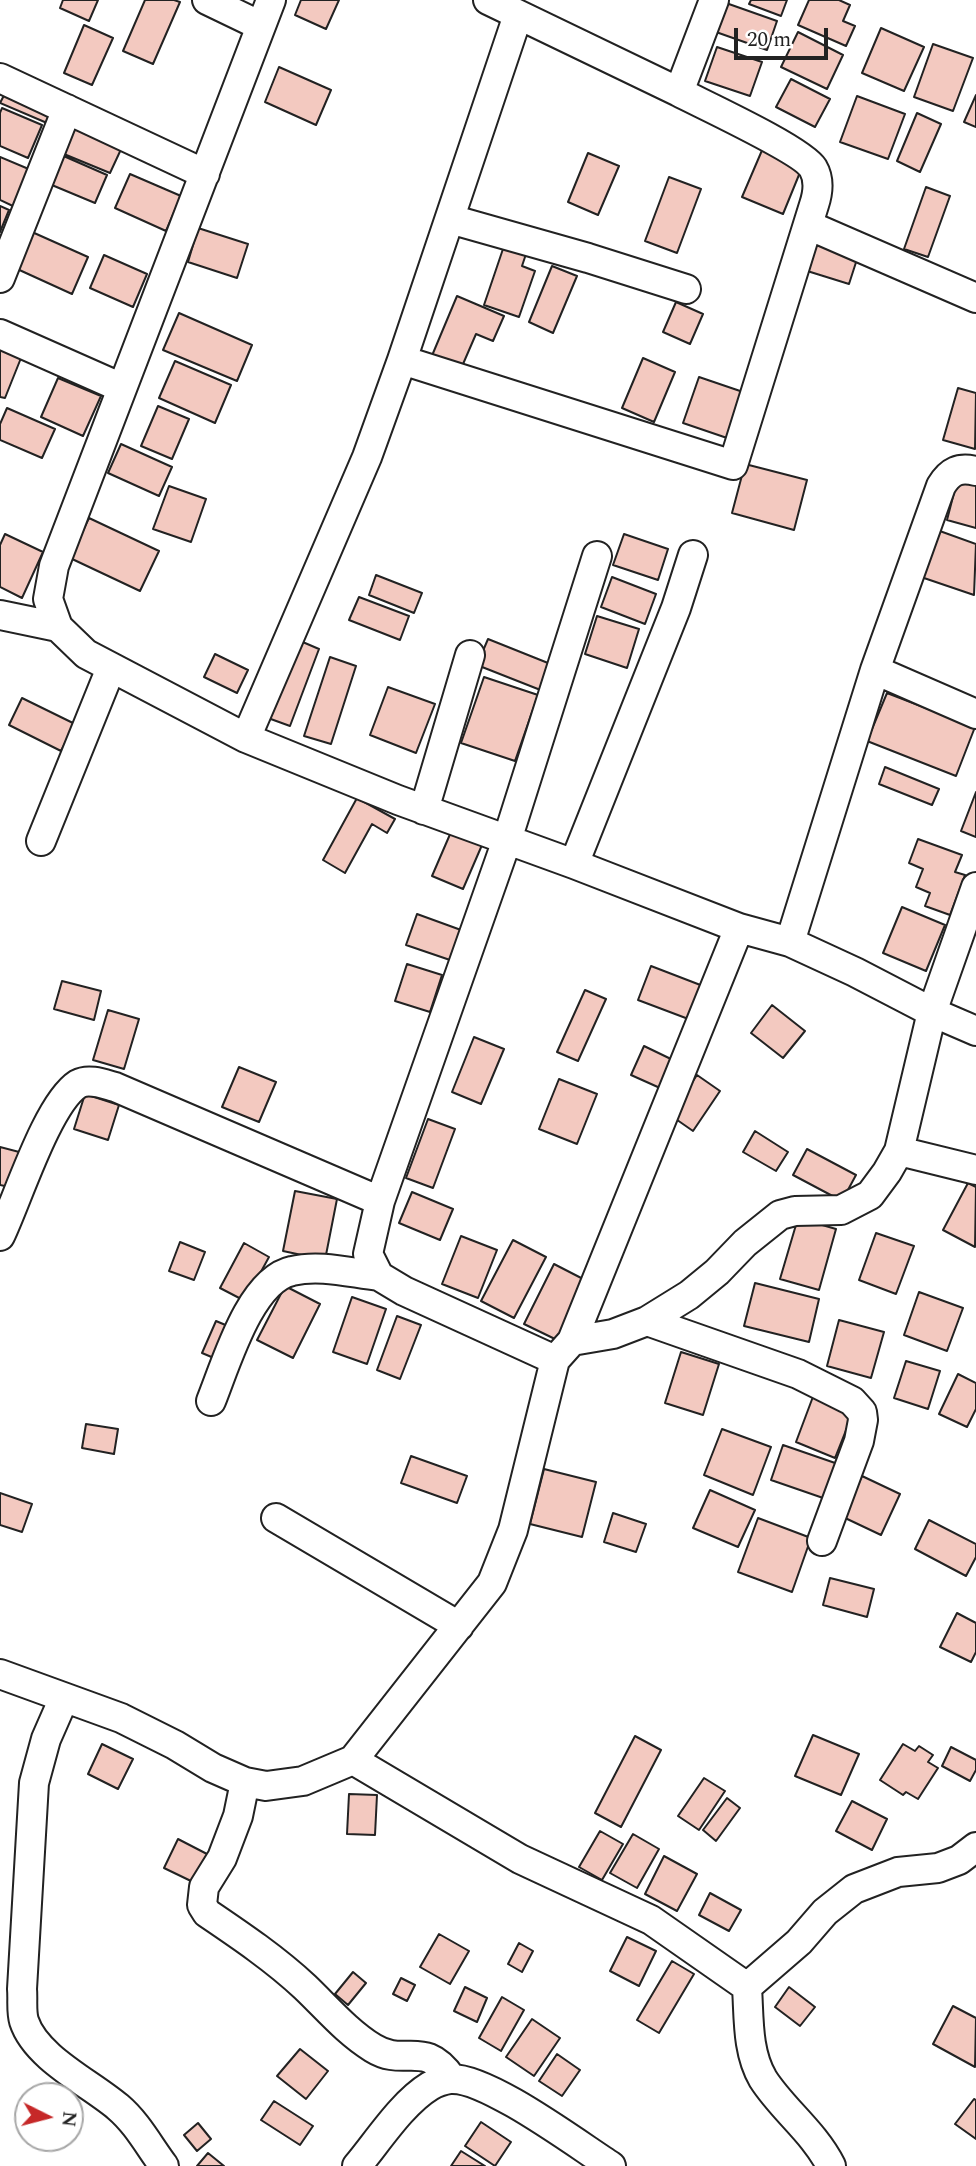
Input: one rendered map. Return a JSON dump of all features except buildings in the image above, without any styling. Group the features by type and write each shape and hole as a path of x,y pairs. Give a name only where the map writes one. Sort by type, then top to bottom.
{"street":[{"path":"206,0 266,13 54,566 48,599 58,627 86,654 246,738 424,810 739,928 790,942 976,1031"},
{"path":"402,360 733,465 818,191 817,175 811,164 772,140 488,0"},
{"path":"679,92 714,0"},
{"path":"246,738 367,457 518,15"},
{"path":"0,78 205,174"},
{"path":"0,278 67,109"},
{"path":"450,219 686,289"},
{"path":"808,225 976,298"},
{"path":"0,334 122,388"},
{"path":"790,942 875,670 941,486 951,472 960,469 976,471"},
{"path":"379,1276 368,1254 380,1201 507,841 597,555"},
{"path":"574,864 676,608 693,555"},
{"path":"0,615 58,627"},
{"path":"424,810 470,655"},
{"path":"41,841 111,668"},
{"path":"875,670 976,714"},
{"path":"211,1401 253,1303 272,1280 290,1271 316,1268 379,1276 404,1291 563,1351 648,1321 690,1295 754,1235 780,1215 796,1211 841,1210 870,1195 899,1151 932,1012 976,887"},
{"path":"0,1674 121,1718 175,1745 212,1768 244,1782 266,1786 303,1781 353,1760 492,1583 513,1530 563,1351 739,928"},
{"path":"0,1236 40,1141 64,1099 80,1083 95,1082 115,1087 380,1201"},
{"path":"899,1151 976,1170"},
{"path":"648,1321 798,1374 852,1401 862,1412 859,1441 822,1541"},
{"path":"276,1518 459,1626"},
{"path":"64,1698 46,1739 34,1783 11,1988 32,2037 51,2056 118,2107 134,2123 164,2166"},
{"path":"353,1760 520,1859 651,1920 747,1987"},
{"path":"244,1782 238,1816 222,1858 204,1887 202,1905 207,1913 280,1964 346,2027 374,2049 386,2055 423,2055 443,2066 452,2079"},
{"path":"747,1987 799,1942 825,1912 854,1889 898,1872 938,1868 959,1860 976,1847"},
{"path":"747,1987 750,2044 763,2078 810,2135 831,2166"},
{"path":"357,2166 411,2102 431,2085 452,2079 480,2085 611,2166"}]}
